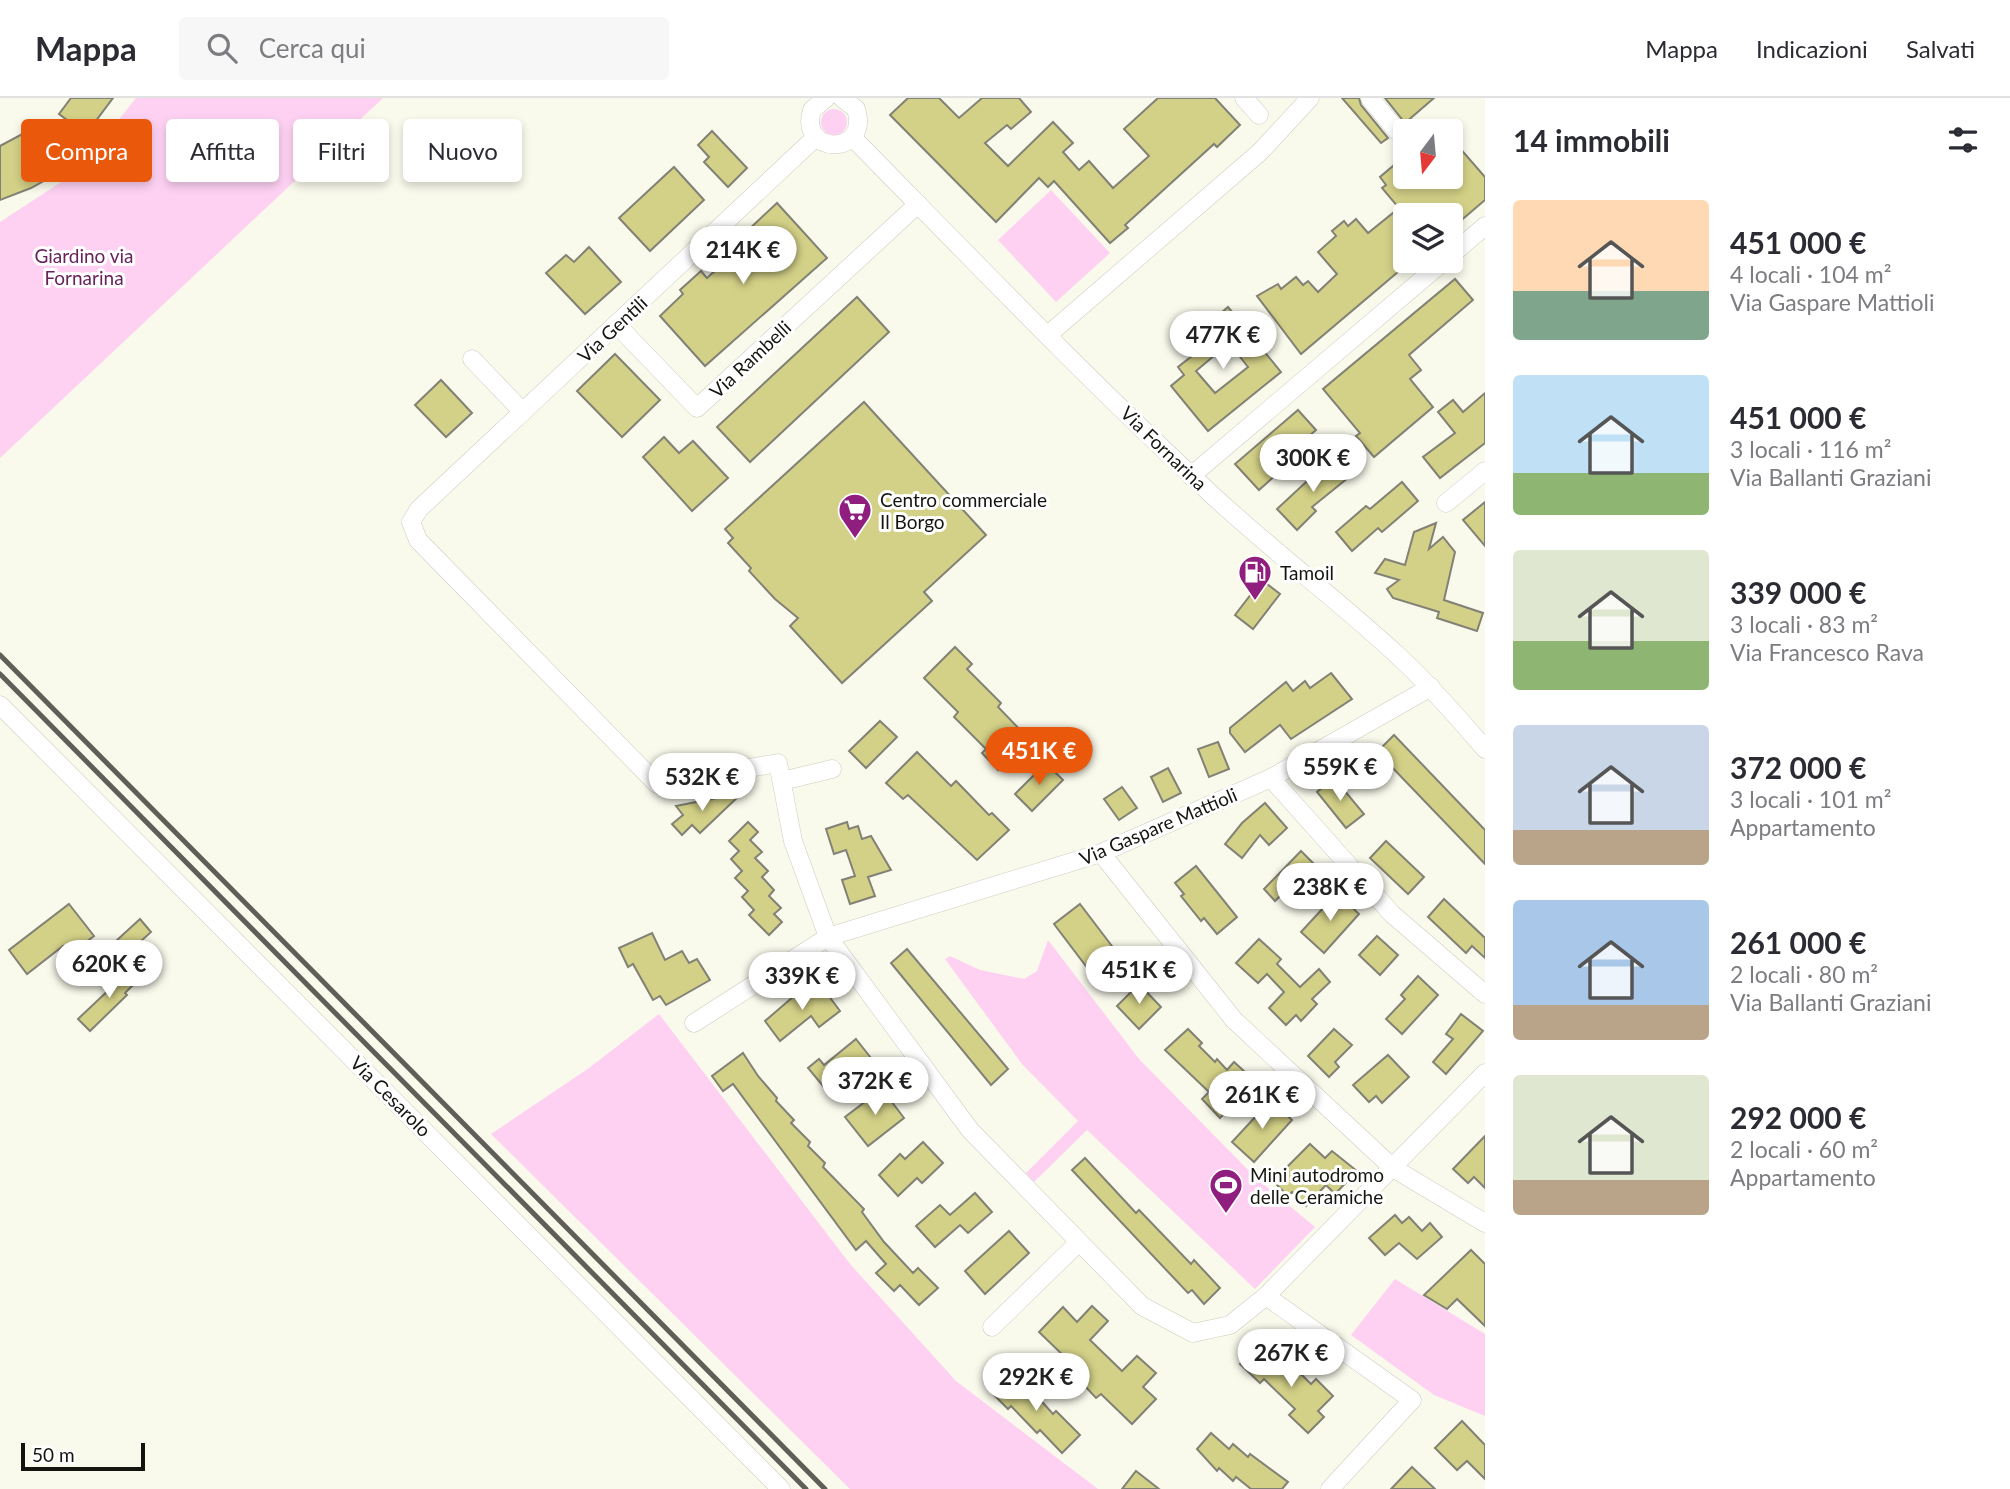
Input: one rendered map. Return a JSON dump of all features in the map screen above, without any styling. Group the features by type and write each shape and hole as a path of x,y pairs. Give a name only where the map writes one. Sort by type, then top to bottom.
{"street":[{"path":"1244,98 1259,115"},
{"path":"1049,334 1261,152 1310,98"},
{"path":"1370,98 1393,125"},
{"path":"818,100 812,110 810,124 816,137 822,142 838,145 852,137 858,124 856,109 850,100"},
{"name":"Via Gentili","path":"780,772 657,784 418,540 411,522 419,509 816,137"},
{"name":"Via Fornarina","path":"852,137 1191,476 1264,543 1332,596 1431,688 1485,749"},
{"name":"Via Rambelli","path":"617,325 697,408 918,204"},
{"path":"1463,245 1485,226"},
{"path":"1191,476 1430,273"},
{"path":"472,359 523,412"},
{"path":"1446,503 1485,471"},
{"name":"Via Gaspare Mattioli","path":"694,1023 828,937 1101,853 1271,778 1431,688"},
{"name":"Via Cesarolo","path":"0,705 781,1489"},
{"path":"832,769 780,772 793,841 828,937 970,1130 1142,1306 1193,1333 1230,1325 1266,1296 1485,1073"},
{"path":"1271,778 1392,914 1485,994"},
{"path":"1101,853 1234,1020 1393,1168 1485,1223"},
{"path":"992,1327 1079,1242"},
{"path":"1266,1296 1412,1400 1330,1489"}],"green space":[{"name":"Giardino via Fornarina","path":"136,98 383,98 361,119 293,119 294,182 0,458 0,222 61,182 152,182 152,119 119,119"},
{"path":"834,109 843,113 847,122 843,131 834,135 825,131 821,122 825,113"},
{"path":"1051,190 1110,253 1056,302 998,240"},
{"path":"1048,940 1139,1059 1256,1178 1315,1227 1255,1289 1087,1130 1034,1182 1026,1173 1078,1121 1022,1064 945,959 950,956 980,970 1024,979 1037,971"},
{"path":"659,1014 850,1264 956,1381 1098,1489 850,1489 491,1134 589,1068"},
{"path":"1395,1279 1485,1334 1485,1416 1434,1395 1351,1335"}],"building":[{"path":"71,98 113,98 97,119 66,119 59,114"},
{"path":"908,98 939,98 959,118 982,98 1019,98 1031,112 1011,129 1007,125 985,143 1008,166 1053,122 1073,143 1063,152 1079,170 1089,161 1113,188 1149,156 1124,129 1158,98 1215,98 1240,125 1217,147 1214,144 1125,225 1128,228 1110,243 1054,181 1048,187 1039,178 996,222 890,115"},
{"path":"1342,98 1359,98 1361,105 1388,138 1381,143"},
{"path":"1385,98 1434,98 1410,119 1402,119"},
{"path":"712,131 747,168 728,187 704,162 709,157 698,145"},
{"path":"21,135 21,182 42,182 0,200 0,146"},
{"path":"1463,152 1485,177 1485,200 1463,219 1463,203 1395,203 1382,188 1386,185 1380,177 1393,166 1393,189 1463,189"},
{"path":"674,167 704,200 650,251 619,218"},
{"path":"777,203 827,258 705,366 660,316 683,294 680,290 701,271 707,278 752,237 747,231"},
{"path":"1393,213 1393,273 1397,273 1301,354 1257,296 1278,284 1281,289 1296,277 1303,285 1308,281 1318,292 1337,274 1318,252 1336,236 1332,231 1344,221 1348,226 1356,219 1368,233"},
{"path":"589,247 621,282 585,314 546,273 566,255 574,262"},
{"path":"1455,279 1473,300 1409,355 1421,370 1410,379 1433,407 1374,457 1356,436 1360,433 1323,389"},
{"path":"857,297 889,332 750,462 717,427"},
{"path":"1228,307 1281,372 1208,431 1171,386 1184,375 1178,367 1197,352 1192,345 1215,325 1212,321","holes":["1229,343 1248,367 1215,393 1196,371"]},
{"path":"615,354 660,400 622,437 577,391"},
{"path":"441,380 472,413 446,437 415,405"},
{"path":"1485,393 1485,443 1440,478 1423,457 1455,433 1438,412 1453,400 1463,412"},
{"name":"Centro commerciale Il Borgo","path":"864,402 986,535 924,592 932,601 842,683 790,626 798,618 775,599 749,571 751,568 728,543 733,538 725,529"},
{"path":"1298,410 1316,430 1272,469 1277,474 1259,490 1235,464"},
{"path":"664,437 679,453 693,441 728,478 692,511 643,457"},
{"path":"1333,457 1349,477 1312,507 1316,511 1297,530 1277,509"},
{"path":"1402,482 1418,501 1382,532 1378,528 1352,551 1336,532 1366,506 1370,509"},
{"path":"1485,502 1485,546 1463,520"},
{"path":"1436,523 1429,549 1443,537 1455,552 1444,600 1483,613 1477,631 1437,618 1439,612 1393,598 1387,589 1399,580 1375,573 1385,559 1405,565 1414,532"},
{"path":"1262,580 1280,594 1253,629 1235,615"},
{"path":"955,647 972,664 967,669 1001,703 998,707 1029,739 998,770 982,753 986,749 954,717 958,712 924,678"},
{"path":"1331,673 1352,699 1291,739 1280,725 1245,752 1230,733 1230,728 1286,682 1293,691 1305,681 1310,688"},
{"path":"880,721 897,737 866,768 849,751"},
{"path":"1394,735 1485,830 1485,864 1386,761 1389,757 1381,748"},
{"path":"1218,742 1229,769 1209,777 1198,749"},
{"path":"917,752 951,786 956,781 989,815 992,813 1009,830 977,860 908,795 903,799 886,783"},
{"path":"1046,763 1063,780 1032,811 1015,794"},
{"path":"1168,768 1181,793 1163,802 1151,777"},
{"path":"1334,778 1364,814 1346,828 1317,792"},
{"path":"1122,787 1137,808 1119,820 1104,799"},
{"path":"742,793 700,833 692,825 682,835 672,824 683,815 676,806"},
{"path":"1265,803 1287,828 1269,845 1260,835 1242,858 1225,844 1242,823"},
{"path":"748,822 758,832 750,840 762,852 755,858 768,871 762,877 774,890 769,896 781,908 774,914 782,922 769,935 749,915 754,910 742,897 748,891 735,878 742,871 731,859 739,851 729,841"},
{"path":"847,822 849,829 858,826 862,839 871,836 891,870 868,877 875,896 850,904 842,880 855,876 846,850 834,854 826,829"},
{"path":"1386,841 1424,877 1408,894 1370,858"},
{"path":"1301,851 1322,872 1304,891 1295,882 1275,901 1264,889"},
{"path":"1196,866 1237,917 1217,934 1204,918 1201,921 1181,896 1184,894 1175,883"},
{"path":"1337,893 1359,914 1324,953 1301,932"},
{"path":"1444,899 1485,938 1485,958 1472,946 1466,953 1428,917"},
{"path":"69,904 94,936 69,955 63,946 27,974 9,950"},
{"path":"1080,904 1121,958 1095,978 1054,924"},
{"path":"140,919 151,932 128,953 116,941"},
{"path":"652,933 665,960 682,951 689,963 697,959 710,980 666,1005 660,996 653,1000 633,964 628,967 619,948"},
{"path":"1377,936 1398,955 1380,975 1359,955"},
{"path":"1259,939 1281,959 1277,964 1300,987 1319,969 1330,982 1312,999 1317,1004 1301,1021 1296,1015 1286,1025 1269,1008 1284,992 1267,974 1258,983 1236,963"},
{"path":"907,949 1008,1069 991,1085 891,963"},
{"path":"132,968 141,977 125,993 127,995 90,1031 78,1019"},
{"path":"1418,976 1438,995 1402,1034 1386,1019 1405,999 1401,995"},
{"path":"808,984 815,993 822,987 840,1011 819,1027 811,1016 780,1041 765,1021"},
{"path":"1139,984 1161,1007 1139,1029 1117,1006"},
{"path":"1461,1014 1483,1031 1446,1074 1433,1062 1453,1039 1446,1034"},
{"path":"1188,1029 1202,1043 1199,1046 1215,1062 1217,1059 1227,1070 1234,1062 1255,1081 1220,1118 1202,1099 1209,1092 1165,1050"},
{"path":"1334,1029 1352,1045 1335,1062 1339,1067 1329,1077 1308,1056"},
{"path":"856,1039 871,1058 865,1063 867,1066 840,1088 837,1085 828,1092 808,1068 819,1059 824,1065"},
{"path":"743,1053 777,1098 776,1101 794,1120 791,1123 810,1142 808,1146 825,1163 823,1167 864,1209 862,1212 884,1242 913,1273 918,1268 938,1288 919,1305 900,1285 894,1291 876,1273 886,1264 866,1241 856,1250 733,1084 723,1091 712,1076"},
{"path":"1388,1055 1409,1077 1382,1103 1376,1096 1369,1102 1353,1085"},
{"path":"882,1089 904,1118 868,1146 845,1117"},
{"path":"1271,1100 1292,1120 1254,1162 1232,1142"},
{"path":"1485,1136 1485,1188 1474,1177 1468,1183 1453,1169"},
{"path":"923,1142 943,1163 922,1183 917,1178 898,1196 879,1175 900,1154 905,1159"},
{"path":"1310,1144 1325,1158 1332,1151 1357,1171 1335,1194 1326,1185 1306,1206 1292,1192 1288,1196 1273,1181"},
{"path":"1085,1158 1136,1213 1139,1210 1191,1264 1194,1260 1220,1288 1204,1304 1192,1290 1188,1293 1072,1170"},
{"path":"975,1193 992,1212 968,1233 960,1225 935,1247 916,1226 940,1205 950,1215"},
{"path":"1395,1215 1402,1223 1409,1217 1422,1231 1430,1223 1442,1237 1417,1259 1399,1243 1385,1255 1369,1238"},
{"path":"1009,1231 1029,1253 985,1294 965,1271"},
{"path":"1471,1250 1485,1264 1485,1326 1457,1299 1447,1309 1424,1295"},
{"path":"1092,1306 1108,1321 1090,1340 1122,1371 1137,1356 1156,1373 1143,1387 1156,1399 1132,1424 1101,1394 1096,1398 1065,1365 1069,1361 1039,1332 1063,1307 1077,1322"},
{"path":"1256,1348 1273,1365 1277,1360 1292,1375 1297,1370 1311,1384 1316,1379 1333,1396 1318,1411 1324,1417 1308,1433 1289,1415 1295,1409 1264,1379 1260,1383 1240,1364"},
{"path":"1015,1372 1053,1414 1056,1411 1080,1435 1062,1453 1040,1430 1037,1433 1011,1406 1008,1409 993,1394"},
{"path":"1462,1421 1485,1445 1485,1479 1467,1461 1457,1470 1435,1448"},
{"path":"1211,1433 1229,1449 1233,1444 1248,1457 1250,1454 1288,1482 1282,1489 1251,1489 1236,1477 1233,1481 1219,1468 1217,1471 1197,1449"},
{"path":"1412,1467 1435,1489 1391,1489"},
{"path":"1136,1471 1159,1489 1122,1489"}],"railway":[{"path":"0,655 825,1489"},
{"path":"0,674 806,1489"}],"place":[{"name":"Centro commerciale Il Borgo","path":"855,540"},
{"name":"Tamoil","path":"1255,602"},
{"name":"Mini autodromo delle Ceramiche","path":"1226,1215"}]}
